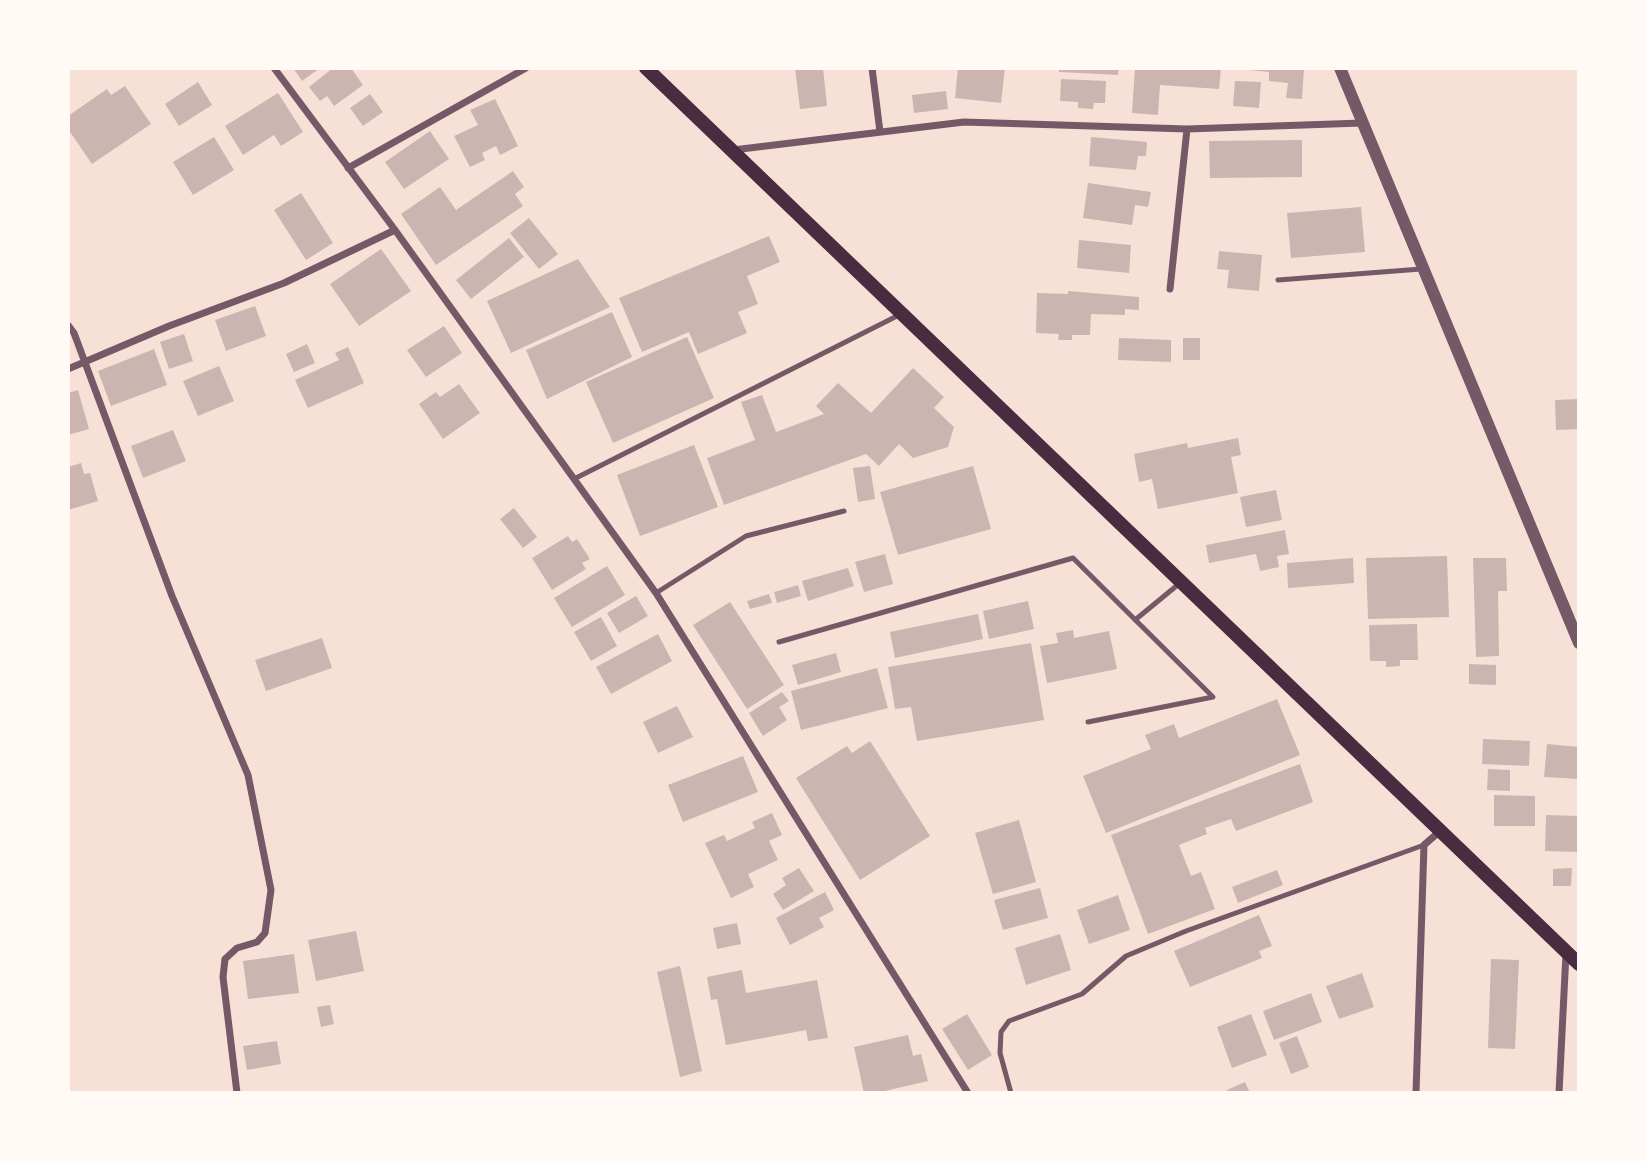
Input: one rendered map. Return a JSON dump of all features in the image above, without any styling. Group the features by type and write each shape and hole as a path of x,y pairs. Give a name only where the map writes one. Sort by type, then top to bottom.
{"main road":[{"path":"646,68 1579,964"}],"street":[{"path":"274,68 395,230 656,593 968,1093"},
{"path":"348,168 526,68"},
{"path":"872,68 880,132"},
{"path":"1340,68 1579,643"},
{"path":"732,150 964,122 1187,129 1362,123"},
{"path":"1170,289 1187,129"},
{"path":"68,369 169,326 284,283 395,230"},
{"path":"68,325 74,333 172,596 248,775 271,890 265,933 257,942 237,948 225,959 223,977 237,1093"},
{"path":"1416,1093 1424,845 1439,832"},
{"path":"1559,1093 1566,952"}],"lane":[{"path":"1278,280 1423,269"},
{"path":"574,479 901,314"},
{"path":"656,593 746,536 844,511"},
{"path":"779,642 1073,558 1213,696 1088,722"},
{"path":"1135,620 1180,583"},
{"path":"1011,1093 1000,1053 1001,1032 1009,1020 1082,994 1126,956 1186,930 1424,845"}],"building":[{"path":"293,68 320,68 302,81"},
{"path":"333,68 351,68 363,85 334,106 327,96 320,101 309,87"},
{"path":"795,68 823,68 827,106 800,109"},
{"path":"958,68 1005,68 1001,103 955,98"},
{"path":"1059,68 1119,68 1118,75 1059,72"},
{"path":"1135,68 1221,68 1219,89 1160,85 1158,115 1132,113"},
{"path":"1249,68 1304,68 1302,99 1286,98 1288,83 1269,81 1269,72"},
{"path":"1061,79 1106,81 1105,103 1094,103 1093,109 1078,108 1078,102 1060,101"},
{"path":"1235,81 1261,82 1259,108 1233,106"},
{"path":"198,82 212,105 179,126 165,104"},
{"path":"125,86 151,124 92,164 68,129 68,116 107,89 111,95"},
{"path":"946,91 948,109 914,113 912,95"},
{"path":"278,93 303,132 281,146 274,135 243,155 225,126"},
{"path":"370,94 383,112 363,126 350,108"},
{"path":"495,99 518,146 500,155 496,146 482,153 485,160 470,167 454,136 478,125 470,110"},
{"path":"430,131 449,159 404,189 385,162"},
{"path":"214,137 234,170 193,195 173,162"},
{"path":"1091,137 1147,142 1146,156 1138,156 1136,170 1089,166"},
{"path":"1302,140 1302,177 1210,178 1209,141"},
{"path":"513,171 524,187 515,194 523,206 436,265 401,214 440,187 456,210"},
{"path":"1088,183 1151,192 1148,207 1135,205 1132,225 1083,218"},
{"path":"301,193 333,243 306,260 274,210"},
{"path":"1361,207 1365,252 1291,258 1287,213"},
{"path":"529,218 558,254 539,269 510,233"},
{"path":"769,236 780,262 747,276 758,304 738,312 747,333 698,354 689,332 642,352 619,298"},
{"path":"509,238 524,257 471,299 456,280"},
{"path":"1079,240 1131,245 1129,273 1077,268"},
{"path":"381,249 411,291 359,326 330,284"},
{"path":"1219,251 1262,255 1259,291 1227,288 1229,270 1217,269"},
{"path":"578,259 610,307 511,353 487,301"},
{"path":"1068,291 1139,297 1139,310 1125,309 1125,315 1091,314 1090,335 1072,335 1072,340 1058,340 1059,334 1036,333 1037,293 1068,294"},
{"path":"255,306 266,336 226,351 215,320"},
{"path":"612,312 632,357 547,399 526,350"},
{"path":"444,326 462,353 426,377 407,350"},
{"path":"184,334 193,361 169,369 160,342"},
{"path":"687,337 714,398 613,443 586,382"},
{"path":"1119,338 1171,340 1171,362 1118,360"},
{"path":"1183,338 1200,338 1200,360 1183,360"},
{"path":"307,344 315,363 294,372 286,354"},
{"path":"348,347 364,383 308,408 295,380 339,360 335,353"},
{"path":"154,349 167,385 111,406 98,371"},
{"path":"219,366 234,401 198,416 183,381"},
{"path":"913,368 944,397 934,408 954,427 948,447 913,458 899,444 879,466 866,454 724,505 707,458 755,440 741,402 762,395 776,432 824,414 816,406 838,383 871,413"},
{"path":"459,384 480,413 443,439 419,404 436,392 440,397"},
{"path":"78,390 89,429 68,435 68,393"},
{"path":"1579,399 1579,429 1556,430 1555,400"},
{"path":"173,430 186,461 143,478 131,446"},
{"path":"1238,438 1241,455 1231,457 1238,493 1158,509 1152,479 1139,482 1134,454 1187,443 1188,448"},
{"path":"694,445 718,507 640,536 617,475"},
{"path":"81,463 84,474 90,473 98,501 68,510 68,467"},
{"path":"870,466 875,499 858,502 853,468"},
{"path":"973,466 991,529 898,555 880,492"},
{"path":"1276,490 1282,520 1246,527 1240,497"},
{"path":"514,508 537,537 523,548 500,519"},
{"path":"1285,530 1289,554 1277,556 1279,567 1260,571 1256,554 1209,563 1206,545"},
{"path":"568,536 572,542 577,539 590,559 582,563 586,569 552,590 532,558"},
{"path":"885,554 893,584 864,592 855,562"},
{"path":"1447,556 1449,617 1368,619 1366,558"},
{"path":"1353,558 1354,583 1288,588 1287,563"},
{"path":"1473,558 1506,558 1507,591 1498,591 1499,656 1476,657"},
{"path":"607,566 625,595 572,627 554,598"},
{"path":"848,568 854,586 808,601 802,581"},
{"path":"798,585 801,596 777,603 774,592"},
{"path":"769,594 772,603 750,609 747,601"},
{"path":"636,596 648,616 619,633 607,613"},
{"path":"1028,601 1034,629 989,639 983,611"},
{"path":"730,602 784,685 747,709 693,625"},
{"path":"978,614 983,639 895,658 890,632"},
{"path":"601,617 617,646 591,661 574,632"},
{"path":"1417,624 1418,660 1400,660 1400,666 1386,667 1386,661 1370,661 1369,625"},
{"path":"1073,630 1074,638 1109,631 1117,669 1047,683 1040,646 1058,643 1056,633"},
{"path":"658,634 672,661 611,694 596,667"},
{"path":"322,638 332,668 266,691 255,660"},
{"path":"1031,643 1044,720 917,741 911,707 895,709 888,667"},
{"path":"836,653 841,672 798,685 792,665"},
{"path":"1469,664 1496,665 1496,685 1469,684"},
{"path":"877,668 888,708 801,730 791,691"},
{"path":"782,692 789,701 779,707 787,720 763,736 749,713"},
{"path":"1277,699 1300,755 1106,833 1083,776 1151,749 1145,735 1174,724 1179,738"},
{"path":"677,706 693,737 658,753 643,722"},
{"path":"1483,739 1530,741 1529,766 1482,764"},
{"path":"870,741 930,836 860,880 796,778 847,746 852,753"},
{"path":"1547,744 1579,747 1579,779 1544,777"},
{"path":"743,756 758,792 683,822 668,785"},
{"path":"1300,764 1313,802 1236,831 1231,819 1205,828 1207,834 1179,845 1191,876 1201,872 1215,909 1148,934 1111,835"},
{"path":"1488,769 1510,770 1510,791 1487,790"},
{"path":"1494,795 1535,796 1535,826 1494,826"},
{"path":"772,813 782,835 769,841 778,860 748,874 754,887 731,898 705,843 724,835 727,841 755,828 752,822"},
{"path":"1546,815 1579,816 1579,852 1545,851"},
{"path":"1019,820 1036,882 993,894 975,833"},
{"path":"799,868 814,891 783,910 773,894 786,885 782,878"},
{"path":"1572,868 1571,886 1553,886 1553,869"},
{"path":"1277,870 1283,885 1238,903 1232,887"},
{"path":"1040,888 1048,918 1003,930 994,900"},
{"path":"825,892 834,910 819,918 824,927 790,945 776,918"},
{"path":"1118,895 1130,930 1089,944 1077,910"},
{"path":"1259,915 1272,946 1259,951 1262,958 1190,987 1174,951"},
{"path":"737,923 741,944 717,949 713,928"},
{"path":"356,931 364,971 316,981 308,940"},
{"path":"1060,934 1071,970 1026,985 1015,948"},
{"path":"294,954 299,993 248,999 243,961"},
{"path":"1491,959 1519,960 1515,1049 1488,1048"},
{"path":"680,966 702,1071 680,1077 657,972"},
{"path":"742,970 746,993 817,980 828,1038 808,1041 806,1030 726,1045 717,999 711,1000 707,977"},
{"path":"1362,973 1374,1007 1339,1019 1326,986"},
{"path":"1311,993 1322,1022 1274,1040 1263,1011"},
{"path":"330,1005 334,1024 321,1027 317,1007"},
{"path":"967,1014 992,1055 968,1070 942,1029"},
{"path":"1251,1014 1267,1055 1232,1068 1217,1027"},
{"path":"908,1035 913,1056 921,1054 928,1081 876,1093 864,1093 854,1047"},
{"path":"1297,1036 1309,1067 1291,1074 1279,1043"},
{"path":"277,1041 281,1064 247,1070 243,1046"},
{"path":"1245,1082 1250,1093 1228,1093 1227,1090"}]}
